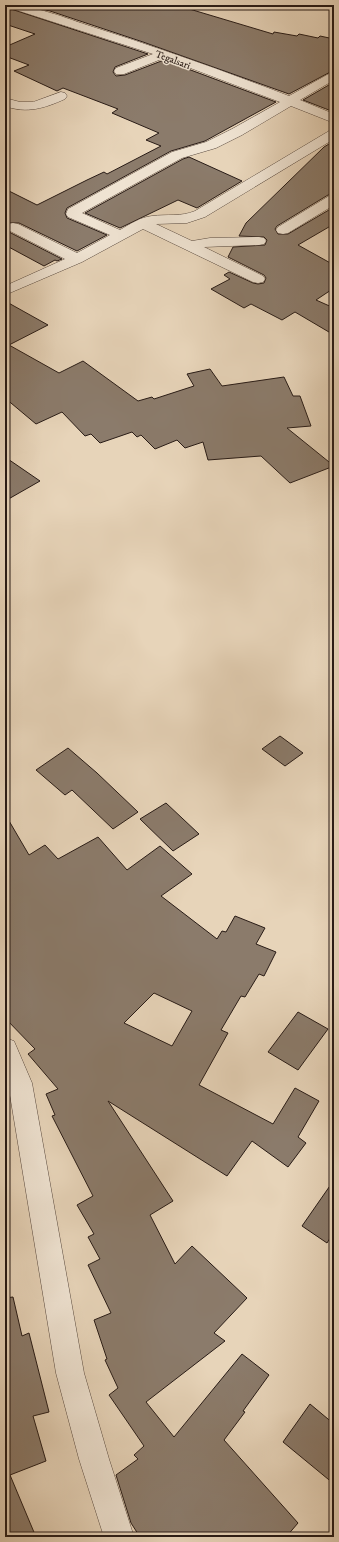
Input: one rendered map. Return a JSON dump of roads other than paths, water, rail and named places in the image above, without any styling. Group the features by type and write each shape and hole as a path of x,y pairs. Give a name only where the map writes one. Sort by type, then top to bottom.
{"street":[{"name":"Tegalsari","path":"11,5 67,22 162,55 291,101 334,119"},
{"path":"120,71 162,55"},
{"path":"122,235 73,214 73,212 177,155 211,144 236,132 334,75"},
{"path":"5,102 17,107 29,108 61,96"},
{"path":"5,291 77,259 143,223 152,220 188,219 200,214 334,134"},
{"path":"283,230 334,199"},
{"path":"143,223 258,280"},
{"path":"13,227 77,259"},
{"path":"190,246 210,242 259,240"},
{"path":"5,1049 20,1083 70,1373 94,1459 120,1537"}]}
